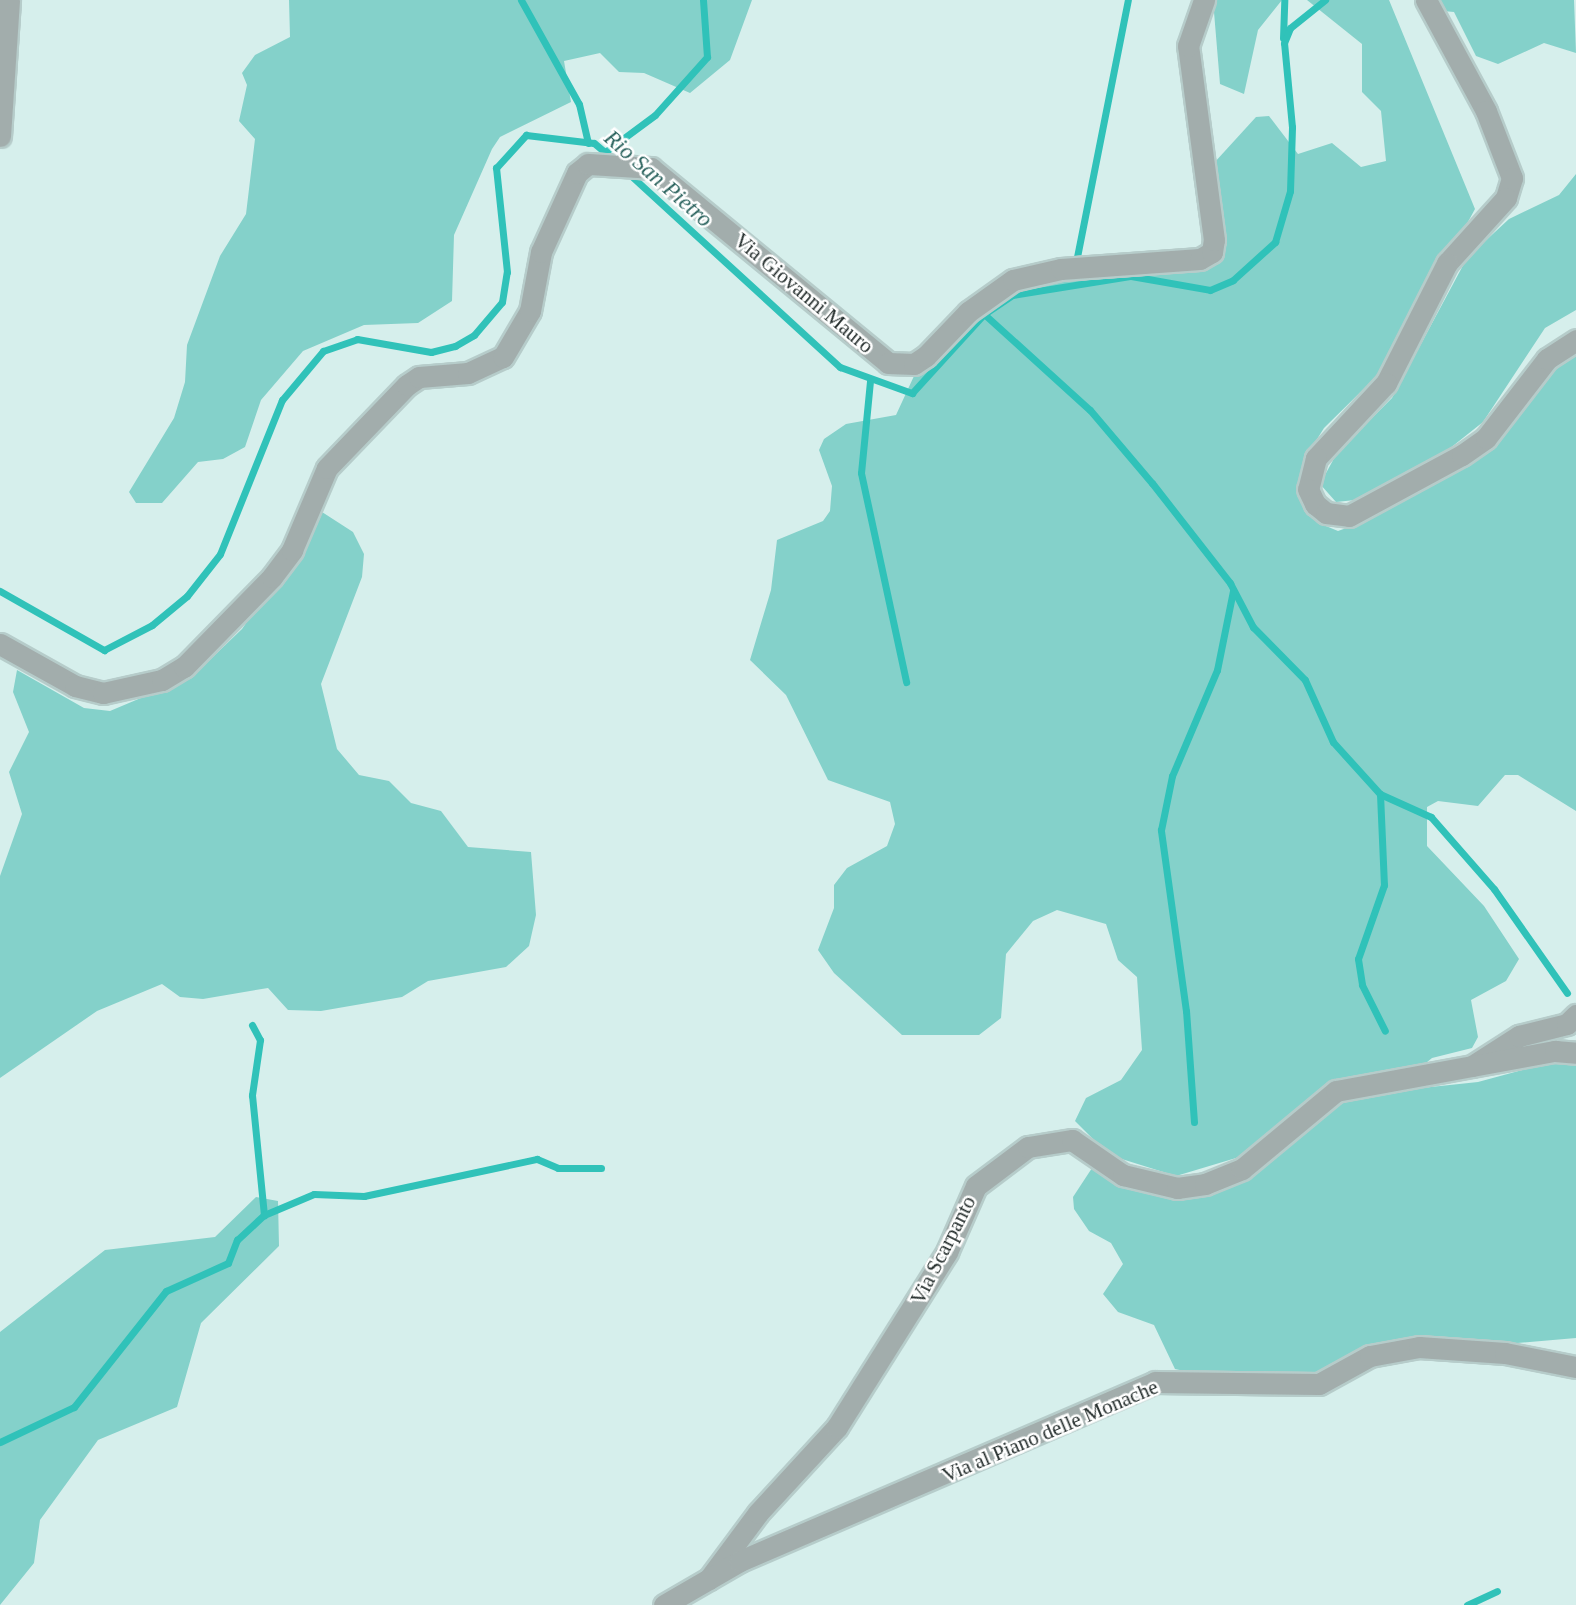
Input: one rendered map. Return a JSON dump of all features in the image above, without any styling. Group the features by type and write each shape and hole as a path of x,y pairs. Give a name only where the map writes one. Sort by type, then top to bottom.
{"street":[{"path":"0,136 9,0"},
{"name":"Via Giovanni Mauro","path":"0,644 75,686 103,693 162,680 184,667 272,577 292,550 327,468 407,385 419,377 468,373 503,357 530,311 541,252 577,173 598,161 636,162 781,271 888,363 914,364 1013,280 1061,269 1184,265 1212,252 1188,46 1204,0"},
{"path":"1426,0 1486,111 1512,178 1506,198 1447,263 1386,383 1316,458 1308,482 1315,504 1326,513 1349,516 1462,455 1493,431 1547,359 1576,340"},
{"name":"Via Scarpanto","path":"1467,1069 1519,1036 1566,1024 1576,1015"},
{"name":"Via Scarpanto","path":"664,1605 709,1579 758,1513 837,1427 947,1252 976,1186 1028,1147 1072,1140 1123,1175 1177,1188 1205,1184 1242,1169 1336,1091 1555,1051 1576,1053"},
{"name":"Via al Piano delle Monache","path":"709,1579 740,1561 1155,1382 1319,1384 1370,1356 1419,1347 1505,1353 1576,1367"}],"shaded area":[{"path":"289,0 752,0 730,60 690,93 644,73 619,72 600,53 564,61 571,102 500,137 492,149 454,235 452,301 418,323 364,325 303,351 261,400 245,447 223,459 198,462 162,503 136,503 129,492 174,418 185,382 187,345 220,256 246,214 255,139 239,121 247,85 242,73 255,55 290,37"},
{"path":"1213,0 1282,0 1258,30 1244,94 1220,84"},
{"path":"1307,0 1389,0 1475,209 1392,361 1324,428 1309,452 1300,493 1321,524 1338,531 1371,519 1500,440 1557,362 1576,348 1576,811 1518,775 1505,775 1478,806 1438,801 1427,807 1427,846 1484,906 1519,959 1506,981 1471,1000 1478,1037 1472,1048 1432,1058 1415,1072 1376,1078 1246,1155 1176,1176 1109,1155 1075,1121 1086,1098 1121,1080 1142,1050 1137,977 1118,960 1106,924 1057,910 1033,921 1006,954 1001,1018 979,1035 902,1035 834,973 818,950 834,908 834,885 847,868 887,846 895,824 890,802 828,780 786,695 750,660 771,590 777,540 823,521 830,511 832,486 819,450 824,439 846,424 896,415 914,376 1012,288 1069,274 1178,272 1207,265 1214,163 1256,117 1269,116 1298,154 1332,143 1361,167 1386,161 1381,111 1362,92 1362,44"},
{"path":"1428,0 1574,0 1576,53 1544,43 1498,64 1476,56 1454,12 1432,10"},
{"path":"1576,174 1576,310 1545,328 1483,422 1444,453 1355,500 1336,502 1320,484 1337,453 1392,398 1467,258 1509,219 1559,195"},
{"path":"322,512 353,532 364,554 362,577 321,684 337,749 359,775 389,781 411,803 441,811 468,847 531,852 536,915 529,946 506,967 428,981 402,997 321,1011 288,1010 268,988 203,999 180,997 162,984 97,1011 0,1078 0,876 22,814 9,772 29,732 13,692 17,670 84,708 110,711 193,676 242,629"},
{"path":"1555,1061 1576,1063 1576,1338 1481,1346 1300,1377 1189,1372 1175,1369 1154,1325 1118,1312 1103,1294 1123,1264 1111,1243 1089,1231 1074,1209 1073,1197 1094,1165 1147,1192 1181,1196 1346,1096 1478,1082"},
{"path":"256,1197 278,1201 279,1246 201,1323 177,1407 98,1440 40,1520 34,1563 0,1605 0,1332 105,1250 215,1237"}],"waterway":[{"path":"521,0 579,104 588,143"},
{"path":"605,152 655,115 707,57 703,0"},
{"path":"1075,267 1128,0"},
{"path":"1283,38 1284,0"},
{"name":"Rio San Pietro","path":"627,172 840,367 912,393 984,314 1012,295 1131,276 1210,290 1233,280 1275,242 1290,191 1292,127 1284,43 1290,28 1325,0"},
{"name":"Rio San Pietro","path":"0,591 104,650 152,625 187,596 220,554 282,400 323,351 357,339 431,352 455,346 474,335 502,302 507,272 496,168 526,135 594,143 613,159"},
{"path":"984,314 1090,410 1152,483 1230,583 1253,627 1305,680 1333,742 1380,794 1384,885 1358,959 1362,985 1385,1031"},
{"path":"870,381 861,473 906,682"},
{"path":"1194,1122 1186,1011 1161,830 1172,776 1217,670 1233,591"},
{"path":"1380,794 1431,817 1494,889 1567,993"},
{"path":"252,1025 260,1040 252,1095 264,1215"},
{"path":"0,1442 74,1407 166,1291 228,1263 237,1240 264,1215 314,1194 364,1196 537,1159 558,1168 601,1168"},
{"path":"1467,1605 1497,1591"}]}
